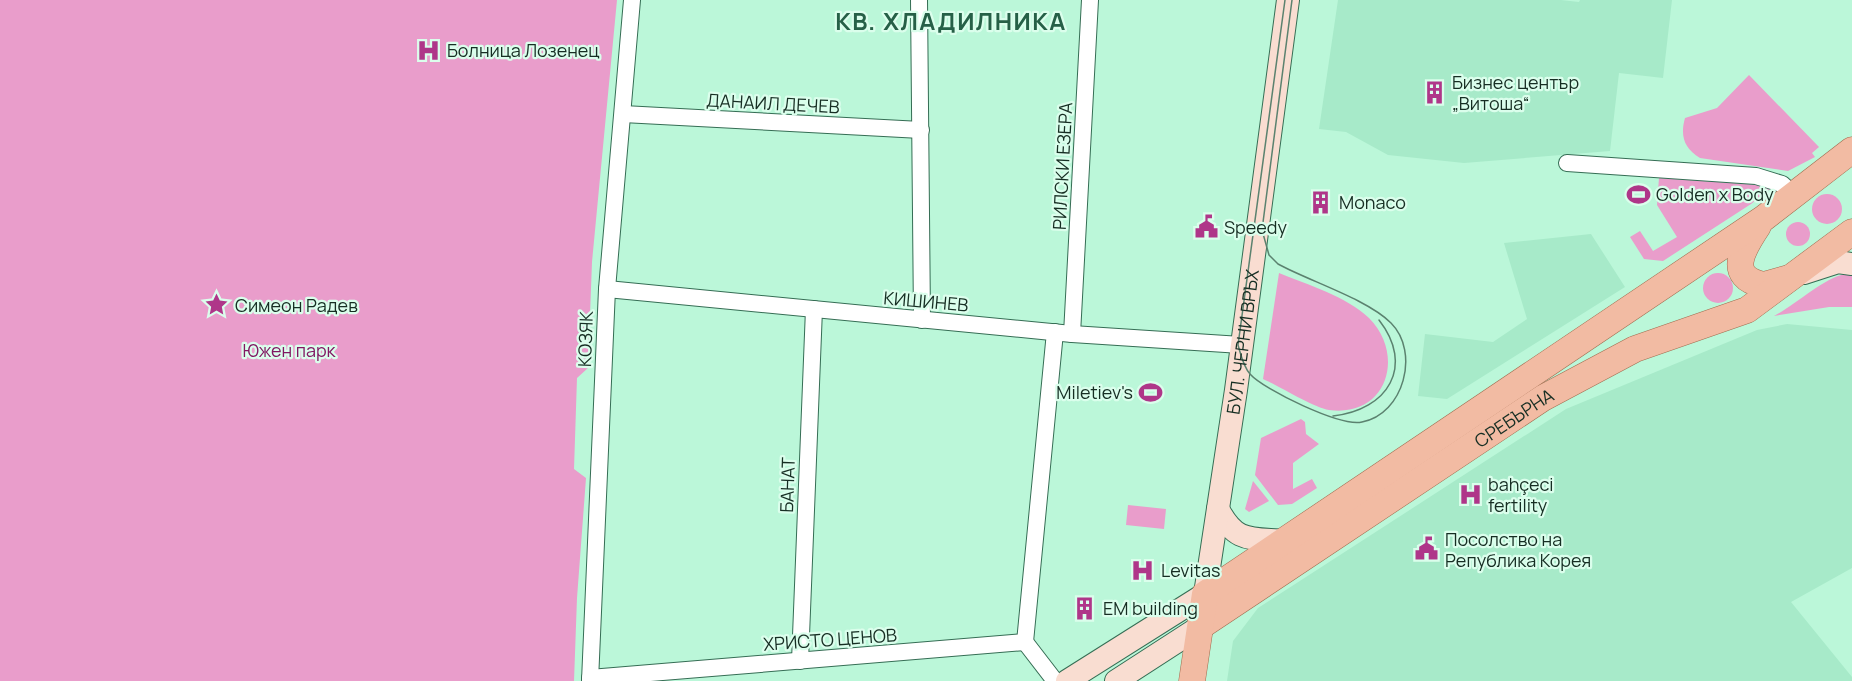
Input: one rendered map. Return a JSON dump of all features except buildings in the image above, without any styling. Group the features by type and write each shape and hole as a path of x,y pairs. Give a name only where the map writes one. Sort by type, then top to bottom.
{"main road":[{"name":"БУЛ. ЧЕРНИ ВРЪХ","path":"1192,681 1288,0"},
{"name":"СРЕБЪРНА","path":"1205,594 1764,218 1852,150"},
{"path":"1764,218 1742,251 1741,268 1750,281 1764,285 1797,275 1852,232"},
{"name":"СРЕБЪРНА","path":"1200,626 1543,398 1635,350 1748,310 1797,275 1838,262 1852,264"},
{"path":"1218,509 1225,523 1236,534 1285,541"},
{"path":"1067,681 1205,594"},
{"path":"1116,681 1200,626"}],"street":[{"name":"КОЗЯК","path":"590,679 607,289 632,0"},
{"path":"919,0 922,320"},
{"name":"РИЛСКИ ЕЗЕРА","path":"1025,642 1063,333 1090,0"},
{"name":"ДАНАИЛ ДЕЧЕВ","path":"623,114 921,130"},
{"path":"1567,163 1756,176 1782,184 1794,195"},
{"name":"КИШИНЕВ","path":"607,289 1063,333 1241,345"},
{"name":"БАНАТ","path":"800,661 814,309"},
{"path":"1025,642 1055,681"},
{"name":"ХРИСТО ЦЕНОВ","path":"590,679 1025,642"}],"shaded area":[{"path":"1338,0 1561,0 1579,2 1580,0 1672,0 1663,78 1619,73 1610,151 1464,163 1388,155 1346,132 1319,129"},
{"path":"1591,234 1625,287 1447,399 1418,396 1425,334 1493,342 1527,319 1504,243"},
{"path":"1787,324 1852,330 1852,568 1791,602 1852,677 1852,681 1227,681 1233,641 1258,608 1566,409 1757,330"}],"green space":[{"name":"Южен парк","path":"0,0 617,0 592,262 588,368 577,378 574,469 586,478 577,598 574,681 0,681"},
{"path":"1749,75 1819,147 1812,153 1815,157 1788,171 1700,158 1690,150 1683,136 1685,118 1717,108"},
{"path":"1659,178 1774,186 1751,204 1663,261 1644,259 1630,237 1640,231 1653,251 1677,237 1657,205"},
{"path":"1827,194 1837,199 1842,209 1837,219 1827,224 1817,219 1812,209 1817,199"},
{"path":"1798,222 1807,225 1810,234 1807,243 1798,246 1789,243 1786,234 1789,225"},
{"path":"1279,273 1349,303 1369,318 1380,333 1387,349 1388,365 1385,381 1377,394 1365,404 1349,410 1329,410 1263,379"},
{"path":"1718,273 1729,277 1733,288 1729,299 1718,303 1707,299 1703,288 1707,277"},
{"path":"1845,274 1852,275 1852,307 1829,307 1774,316 1819,286"},
{"path":"1301,419 1305,422 1306,434 1319,444 1293,463 1293,489 1312,479 1317,488 1292,504 1278,505 1255,475 1261,438"},
{"path":"1253,481 1269,501 1249,512 1245,509"},
{"path":"1128,505 1166,509 1164,529 1126,525"}],"tram line":[{"path":"1285,0 1238,345 1242,360 1250,374 1270,389 1321,413 1338,419 1362,422 1376,417 1397,395 1406,365 1405,350 1400,335 1391,323 1368,306 1278,264 1269,255 1262,230 1292,0"},
{"path":"1333,416 1352,412 1368,405 1381,395 1390,383 1395,369 1395,354 1390,337 1379,320"}],"place":[{"name":"Болница Лозенец","path":"429,50"},
{"name":"Бизнес център „Витоша“","path":"1434,92"},
{"name":"Golden x Body","path":"1638,194"},
{"name":"Monaco","path":"1321,202"},
{"name":"Speedy","path":"1206,227"},
{"name":"Симеон Радев","path":"217,305"},
{"name":"Miletiev's","path":"1151,392"},
{"name":"bahçeci fertility","path":"1470,494"},
{"name":"Посолство на Република Корея","path":"1427,549"},
{"name":"Levitas","path":"1143,570"},
{"name":"EM building","path":"1085,608"}],"district":[{"name":"КВ. ХЛАДИЛНИКА","path":"951,20"}]}
